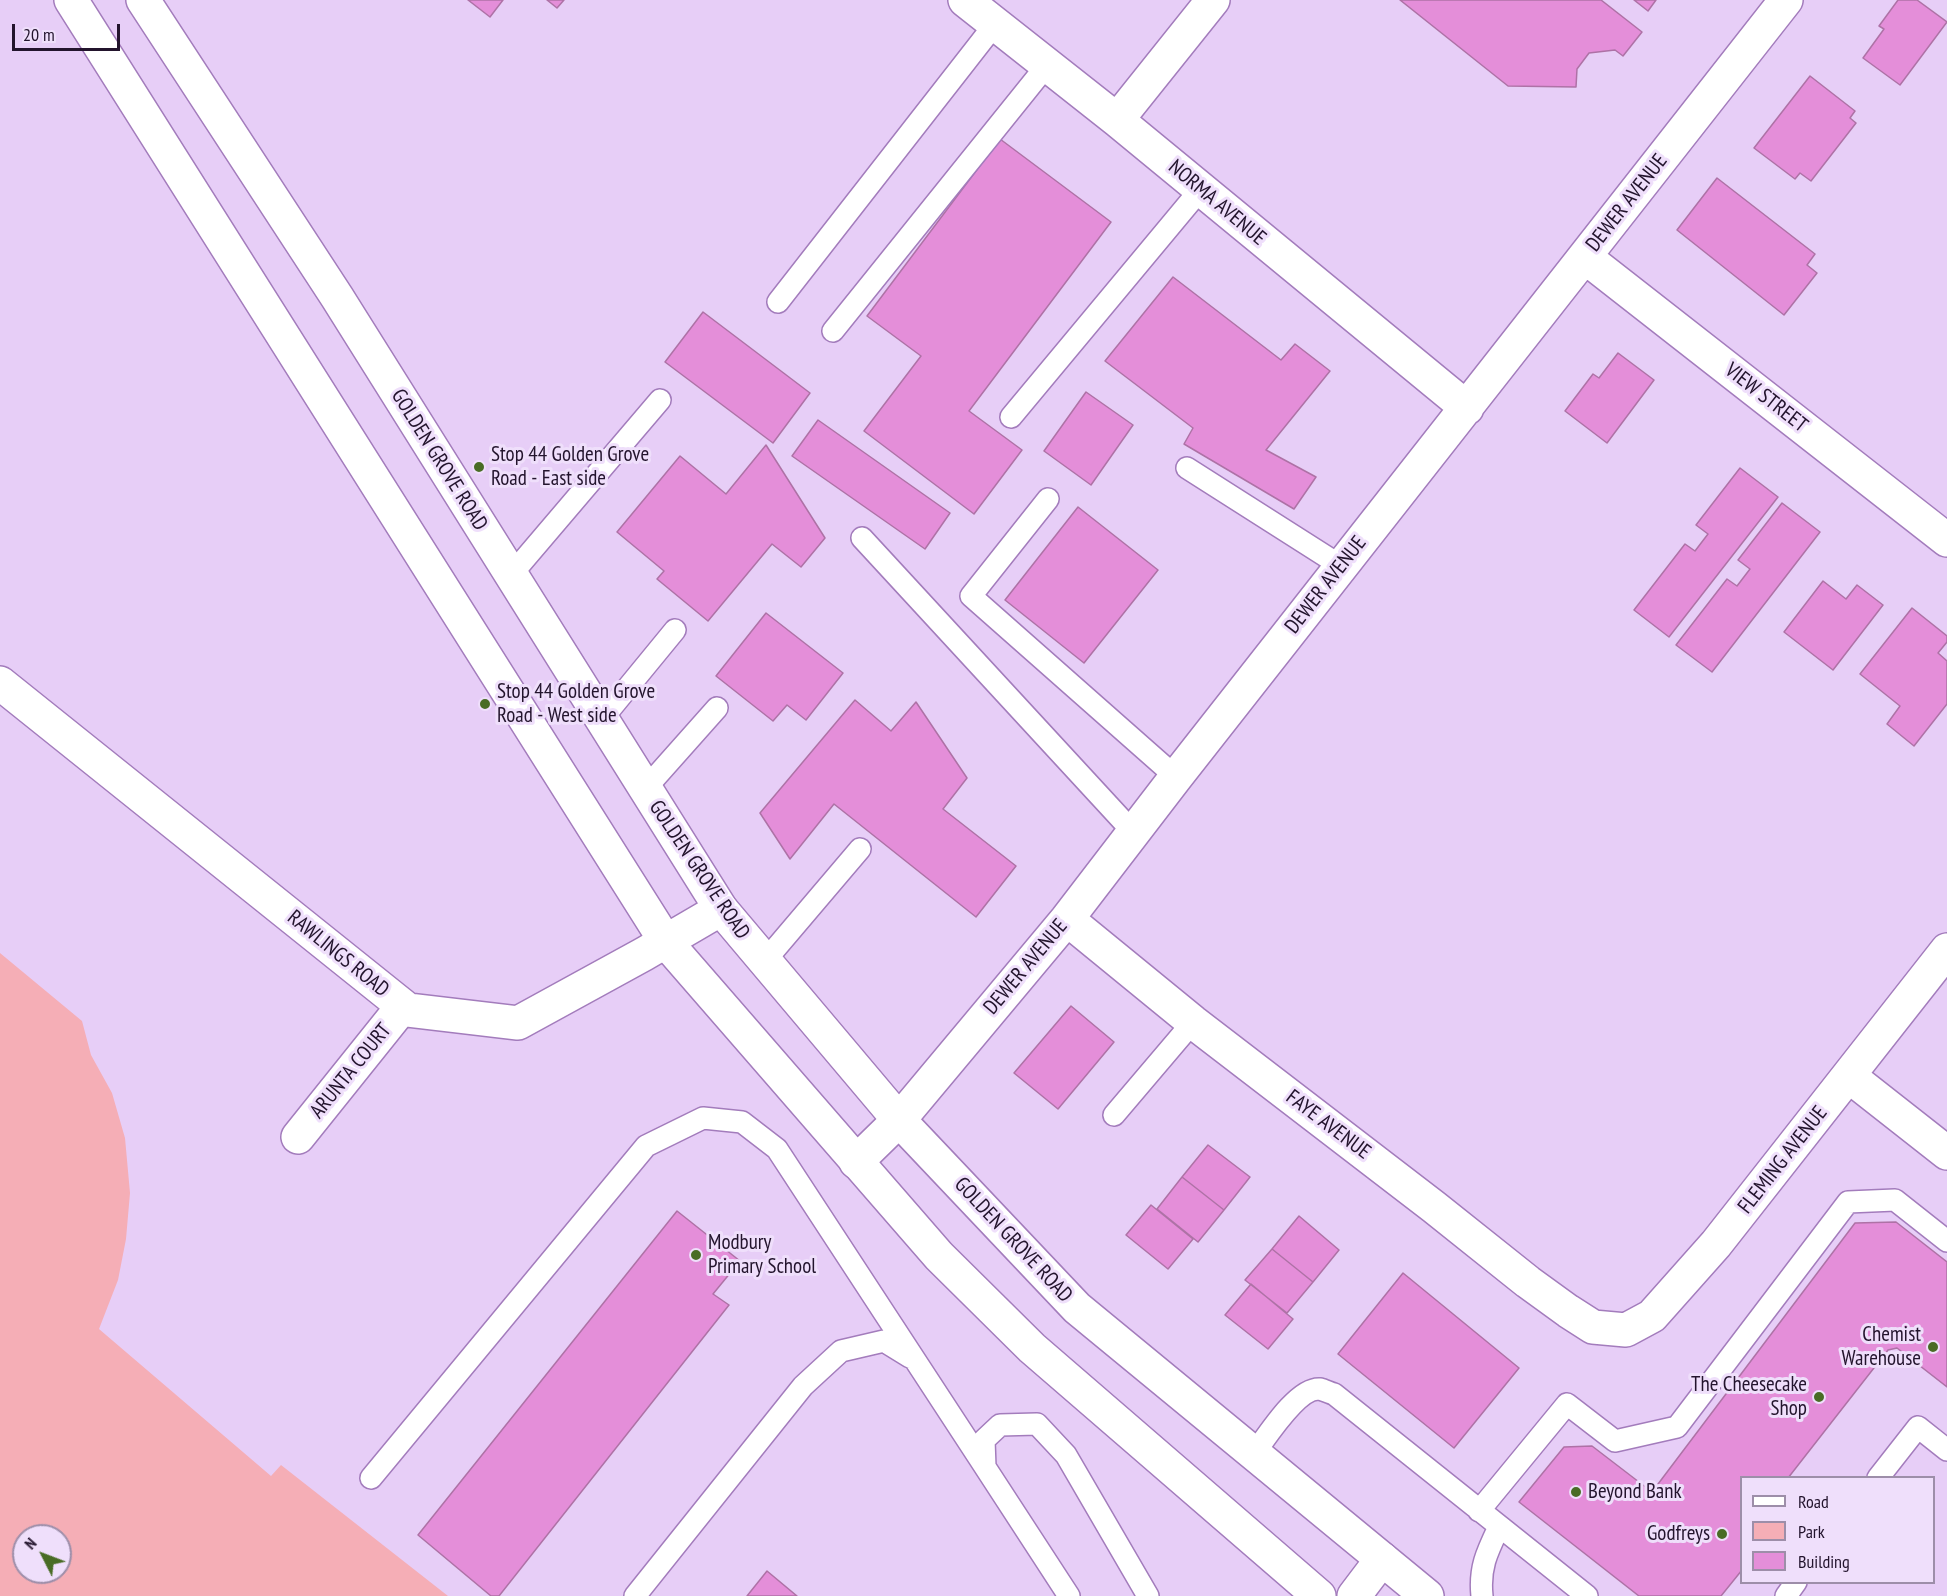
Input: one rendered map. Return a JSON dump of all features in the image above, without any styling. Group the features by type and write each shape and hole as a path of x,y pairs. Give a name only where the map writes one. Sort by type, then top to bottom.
{"street":[{"path":"71,0 666,942 939,1256 1032,1348 1319,1596"},
{"name":"GOLDEN GROVE ROAD","path":"143,0 337,297 721,909 899,1120 1077,1308 1427,1596"},
{"name":"NORMA AVENUE","path":"965,0 1117,120 1467,408"},
{"path":"1117,120 1213,0"},
{"name":"DEWER AVENUE","path":"856,1162 899,1120 1066,918 1786,0"},
{"name":"VIEW STREET","path":"1585,257 1947,540"},
{"name":"RAWLINGS ROAD","path":"0,683 408,1010 518,1023 666,942 721,909"},
{"name":"FAYE AVENUE","path":"1066,918 1193,1022 1434,1206 1528,1282 1593,1327"},
{"name":"FLEMING AVENUE","path":"1593,1327 1626,1330 1652,1316 1716,1245 1947,950"},
{"name":"ARUNTA COURT","path":"298,1137 403,1006"},
{"path":"1849,1076 1947,1153"},
{"path":"1354,1596 1382,1559"}],"lane":[{"path":"778,302 995,24"},
{"path":"833,331 1047,65"},
{"path":"1011,417 1200,190"},
{"path":"511,575 660,400"},
{"path":"1186,468 1341,566"},
{"path":"1048,499 971,596 1176,777"},
{"path":"862,538 1134,833"},
{"path":"602,719 675,630"},
{"path":"645,789 717,708"},
{"path":"764,962 860,849"},
{"path":"1114,1115 1193,1022"},
{"path":"371,1478 646,1146 703,1118 742,1122 777,1149 1069,1596"},
{"path":"1479,1511 1567,1404 1615,1441 1677,1427 1848,1202 1895,1200 1947,1241"},
{"path":"635,1596 804,1386 841,1351 884,1341 916,1361"},
{"path":"1253,1455 1285,1412 1302,1394 1319,1389 1334,1394 1587,1596"},
{"path":"984,1467 984,1440 1000,1425 1037,1424 1066,1455 1148,1596"},
{"path":"1880,1476 1918,1428 1947,1450"},
{"path":"1482,1596 1481,1571 1499,1527"}],"green space":[{"path":"0,953 82,1021 91,1055 112,1093 125,1138 130,1193 126,1239 118,1280 99,1329 271,1476 281,1465 448,1596 0,1596"}],"building":[{"path":"468,0 503,0 490,17"},
{"path":"547,0 564,0 557,8"},
{"path":"1400,0 1601,0 1642,32 1623,56 1615,50 1589,53 1577,69 1576,87 1508,86"},
{"path":"1634,0 1656,0 1648,11"},
{"path":"1898,0 1917,0 1947,22 1900,85 1863,58 1884,29 1879,26"},
{"path":"1810,76 1855,111 1850,118 1856,123 1811,181 1800,173 1795,179 1754,148"},
{"path":"1000,139 1111,222 969,411 1022,450 974,514 864,431 921,356 867,316"},
{"path":"1717,178 1815,254 1807,265 1817,273 1784,315 1677,230"},
{"path":"1173,277 1281,360 1295,344 1330,371 1266,450 1316,477 1294,509 1184,444 1193,428 1105,361"},
{"path":"703,312 810,393 773,443 665,362"},
{"path":"1618,353 1654,380 1607,443 1565,411 1593,374 1599,378"},
{"path":"1086,392 1133,425 1091,485 1044,451"},
{"path":"818,420 950,513 925,549 792,456"},
{"path":"766,445 825,538 801,567 772,544 708,621 657,579 664,571 617,532 680,456 726,494"},
{"path":"1740,468 1778,497 1669,637 1634,610 1685,544 1695,551 1708,534 1696,525"},
{"path":"1782,503 1820,532 1712,672 1676,645 1727,579 1737,586 1750,569 1738,560"},
{"path":"1078,507 1158,570 1084,663 1005,600"},
{"path":"1823,581 1846,599 1857,585 1883,605 1833,670 1784,632"},
{"path":"1912,608 1947,636 1947,642 1938,653 1947,661 1947,704 1914,746 1887,724 1900,706 1860,674"},
{"path":"766,613 843,673 806,720 787,705 773,721 716,676"},
{"path":"855,700 891,731 916,702 967,778 943,809 1016,866 976,917 834,804 790,859 760,813"},
{"path":"1071,1006 1114,1042 1058,1109 1014,1073"},
{"path":"1208,1145 1250,1177 1224,1210 1182,1177"},
{"path":"1182,1177 1224,1210 1198,1242 1157,1209"},
{"path":"1151,1205 1193,1239 1168,1269 1126,1235"},
{"path":"677,1211 740,1261 713,1294 729,1305 499,1596 491,1596 418,1535"},
{"path":"1299,1216 1339,1250 1313,1282 1272,1249"},
{"path":"1896,1222 1947,1262 1947,1387 1897,1348 1888,1350 1790,1476 1740,1476 1740,1572 1721,1596 1639,1596 1519,1502 1564,1447 1592,1446 1652,1492 1855,1223"},
{"path":"1272,1249 1313,1282 1287,1313 1245,1280"},
{"path":"1403,1273 1519,1368 1454,1448 1338,1354"},
{"path":"1251,1284 1293,1319 1268,1349 1225,1315"},
{"path":"767,1571 797,1596 747,1596"}],"place":[{"name":"Stop 44 Golden Grove Road - East side","path":"479,467"},
{"name":"Stop 44 Golden Grove Road - West side","path":"485,704"},
{"name":"Modbury Primary School","path":"696,1255"},
{"name":"Chemist Warehouse","path":"1933,1347"},
{"name":"The Cheesecake Shop","path":"1819,1397"},
{"name":"Beyond Bank","path":"1576,1492"},
{"name":"Godfreys","path":"1722,1534"}]}
